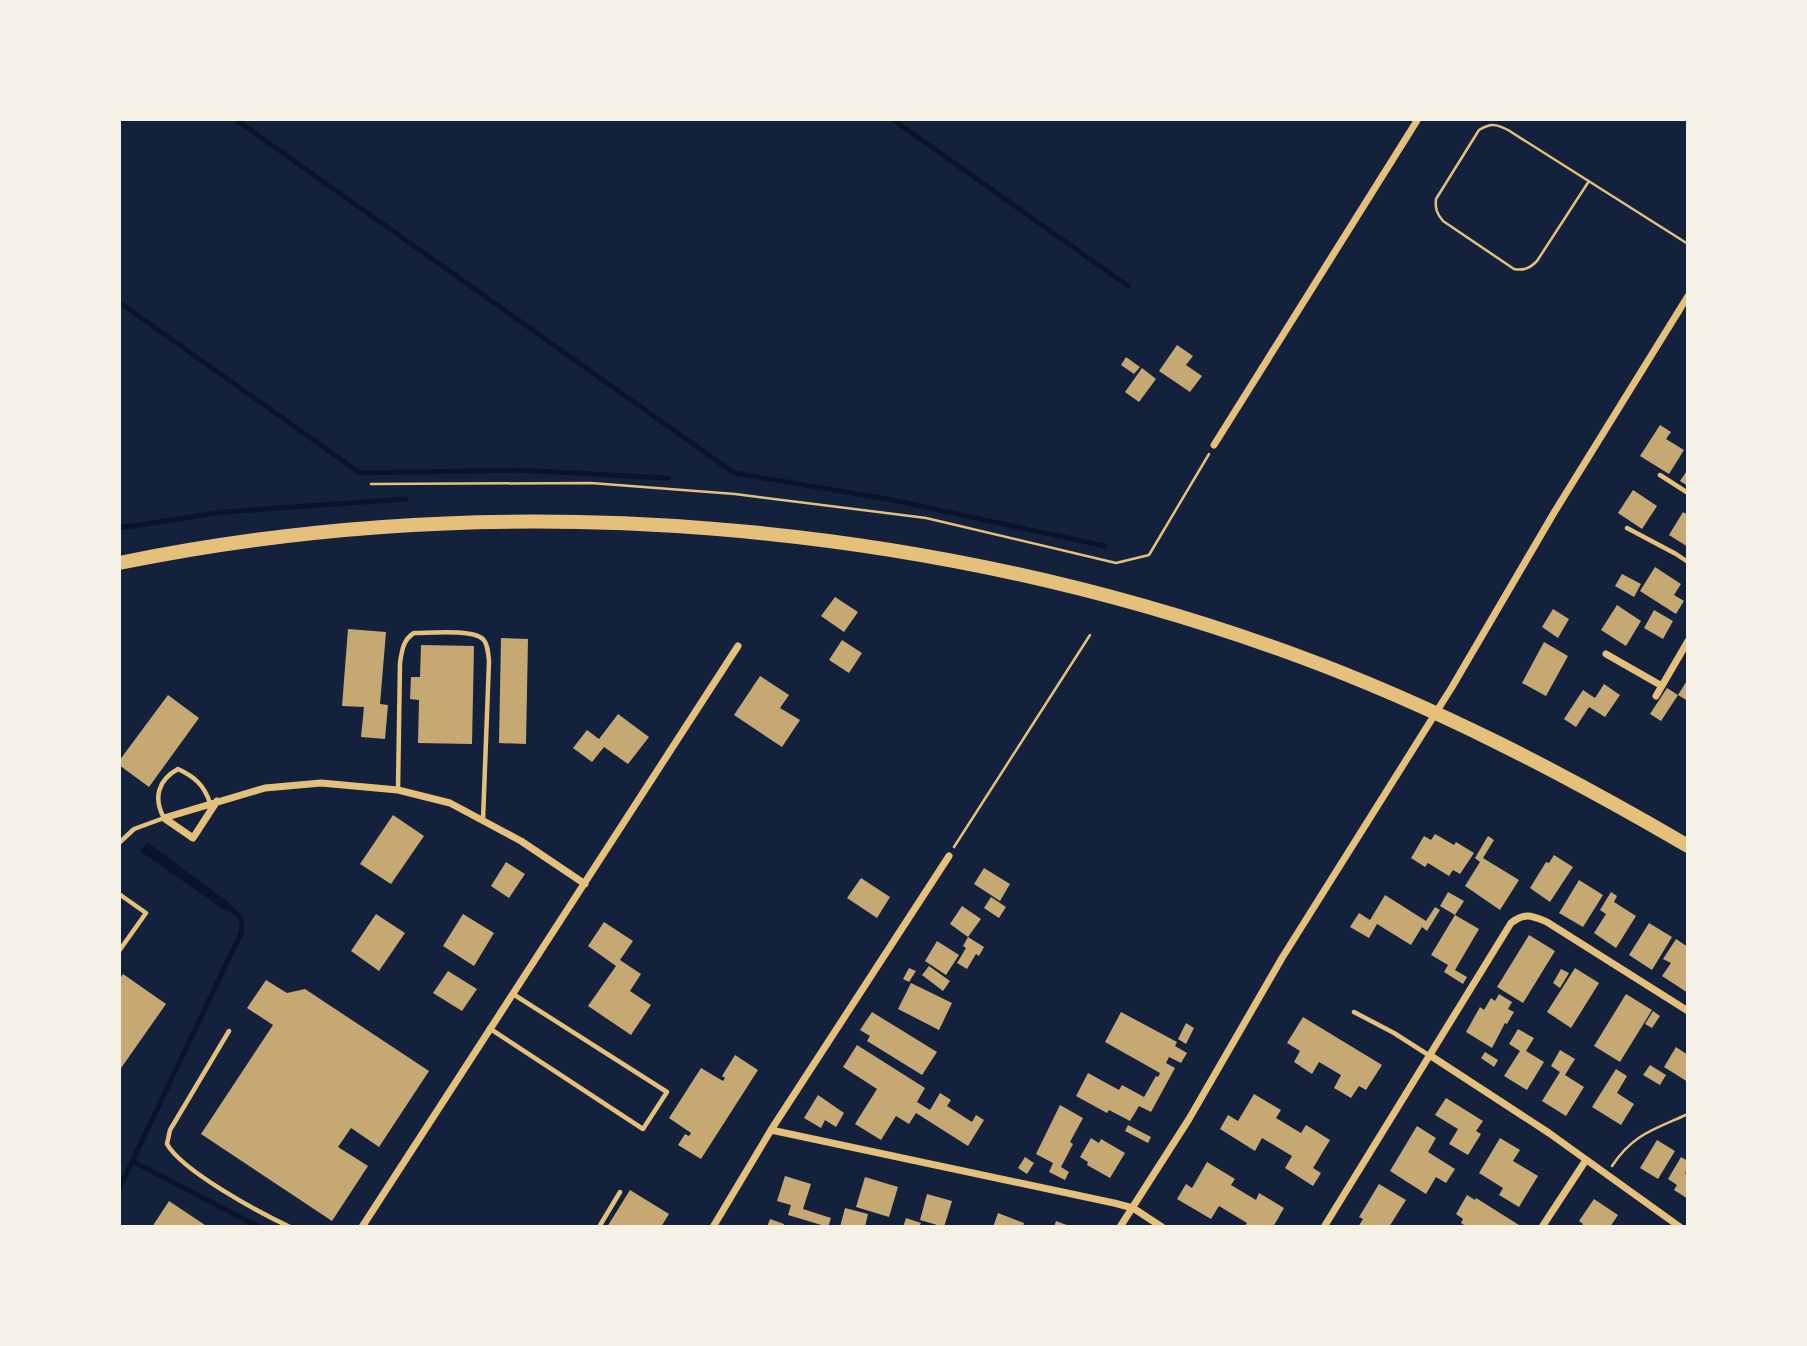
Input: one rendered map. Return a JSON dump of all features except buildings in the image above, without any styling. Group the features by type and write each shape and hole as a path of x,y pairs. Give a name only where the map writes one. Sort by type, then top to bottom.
{"main road":[{"path":"119,563 188,549 370,527 514,521 658,524 808,538 920,555 1026,576 1156,610 1298,655 1410,701 1515,750 1688,846"}],"street":[{"path":"1214,445 1418,119"},
{"path":"1120,1227 1189,1119 1282,958 1452,687 1555,511 1688,296"},
{"path":"1656,696 1688,641"},
{"path":"362,1227 738,646"},
{"path":"1606,654 1662,686"},
{"path":"164,818 265,788 321,783 398,790 450,803 521,841 585,884"},
{"path":"164,818 193,838 214,802"},
{"path":"713,1227 771,1130 949,856"},
{"path":"1324,1227 1511,923 1521,915 1530,915 1547,922 1688,1012"},
{"path":"1431,1056 1549,1133 1680,1227"},
{"path":"771,1130 1133,1208 1161,1227"},
{"path":"1542,1227 1586,1160"}],"lane":[{"path":"1660,475 1688,493"},
{"path":"1627,527 1688,562"},
{"path":"398,790 400,663 407,637 414,633 473,633 484,639 489,661 483,821"},
{"path":"119,843 135,829 164,818 157,806 158,792 166,775 178,769 191,775 204,787 214,802"},
{"path":"119,894 146,913 119,951"},
{"path":"489,1028 643,1129 667,1092 513,994"},
{"path":"1354,1012 1431,1056"},
{"path":"229,1031 170,1130 167,1144 182,1161 216,1185 290,1227"},
{"path":"599,1227 620,1192"}],"path":[{"path":"1589,181 1537,261 1530,268 1521,271 1443,221 1437,215 1435,206 1436,200 1479,130 1496,124 1508,130 1589,181 1688,244"},
{"path":"371,484 591,483 735,494 926,518 1116,563 1149,555 1214,445"},
{"path":"949,856 1090,635"},
{"path":"1607,1175 1621,1153 1635,1140 1651,1129 1688,1114"}],"water":[{"path":"147,842 232,905 227,912 140,851"}],"waterway":[{"path":"235,119 734,473 888,499 1105,546"},
{"path":"892,119 1128,286"},
{"path":"119,302 360,473 518,470 668,478"},
{"path":"119,528 223,512 406,499"},
{"path":"119,1189 241,933 240,919 230,908"},
{"path":"132,1161 259,1227"}]}
